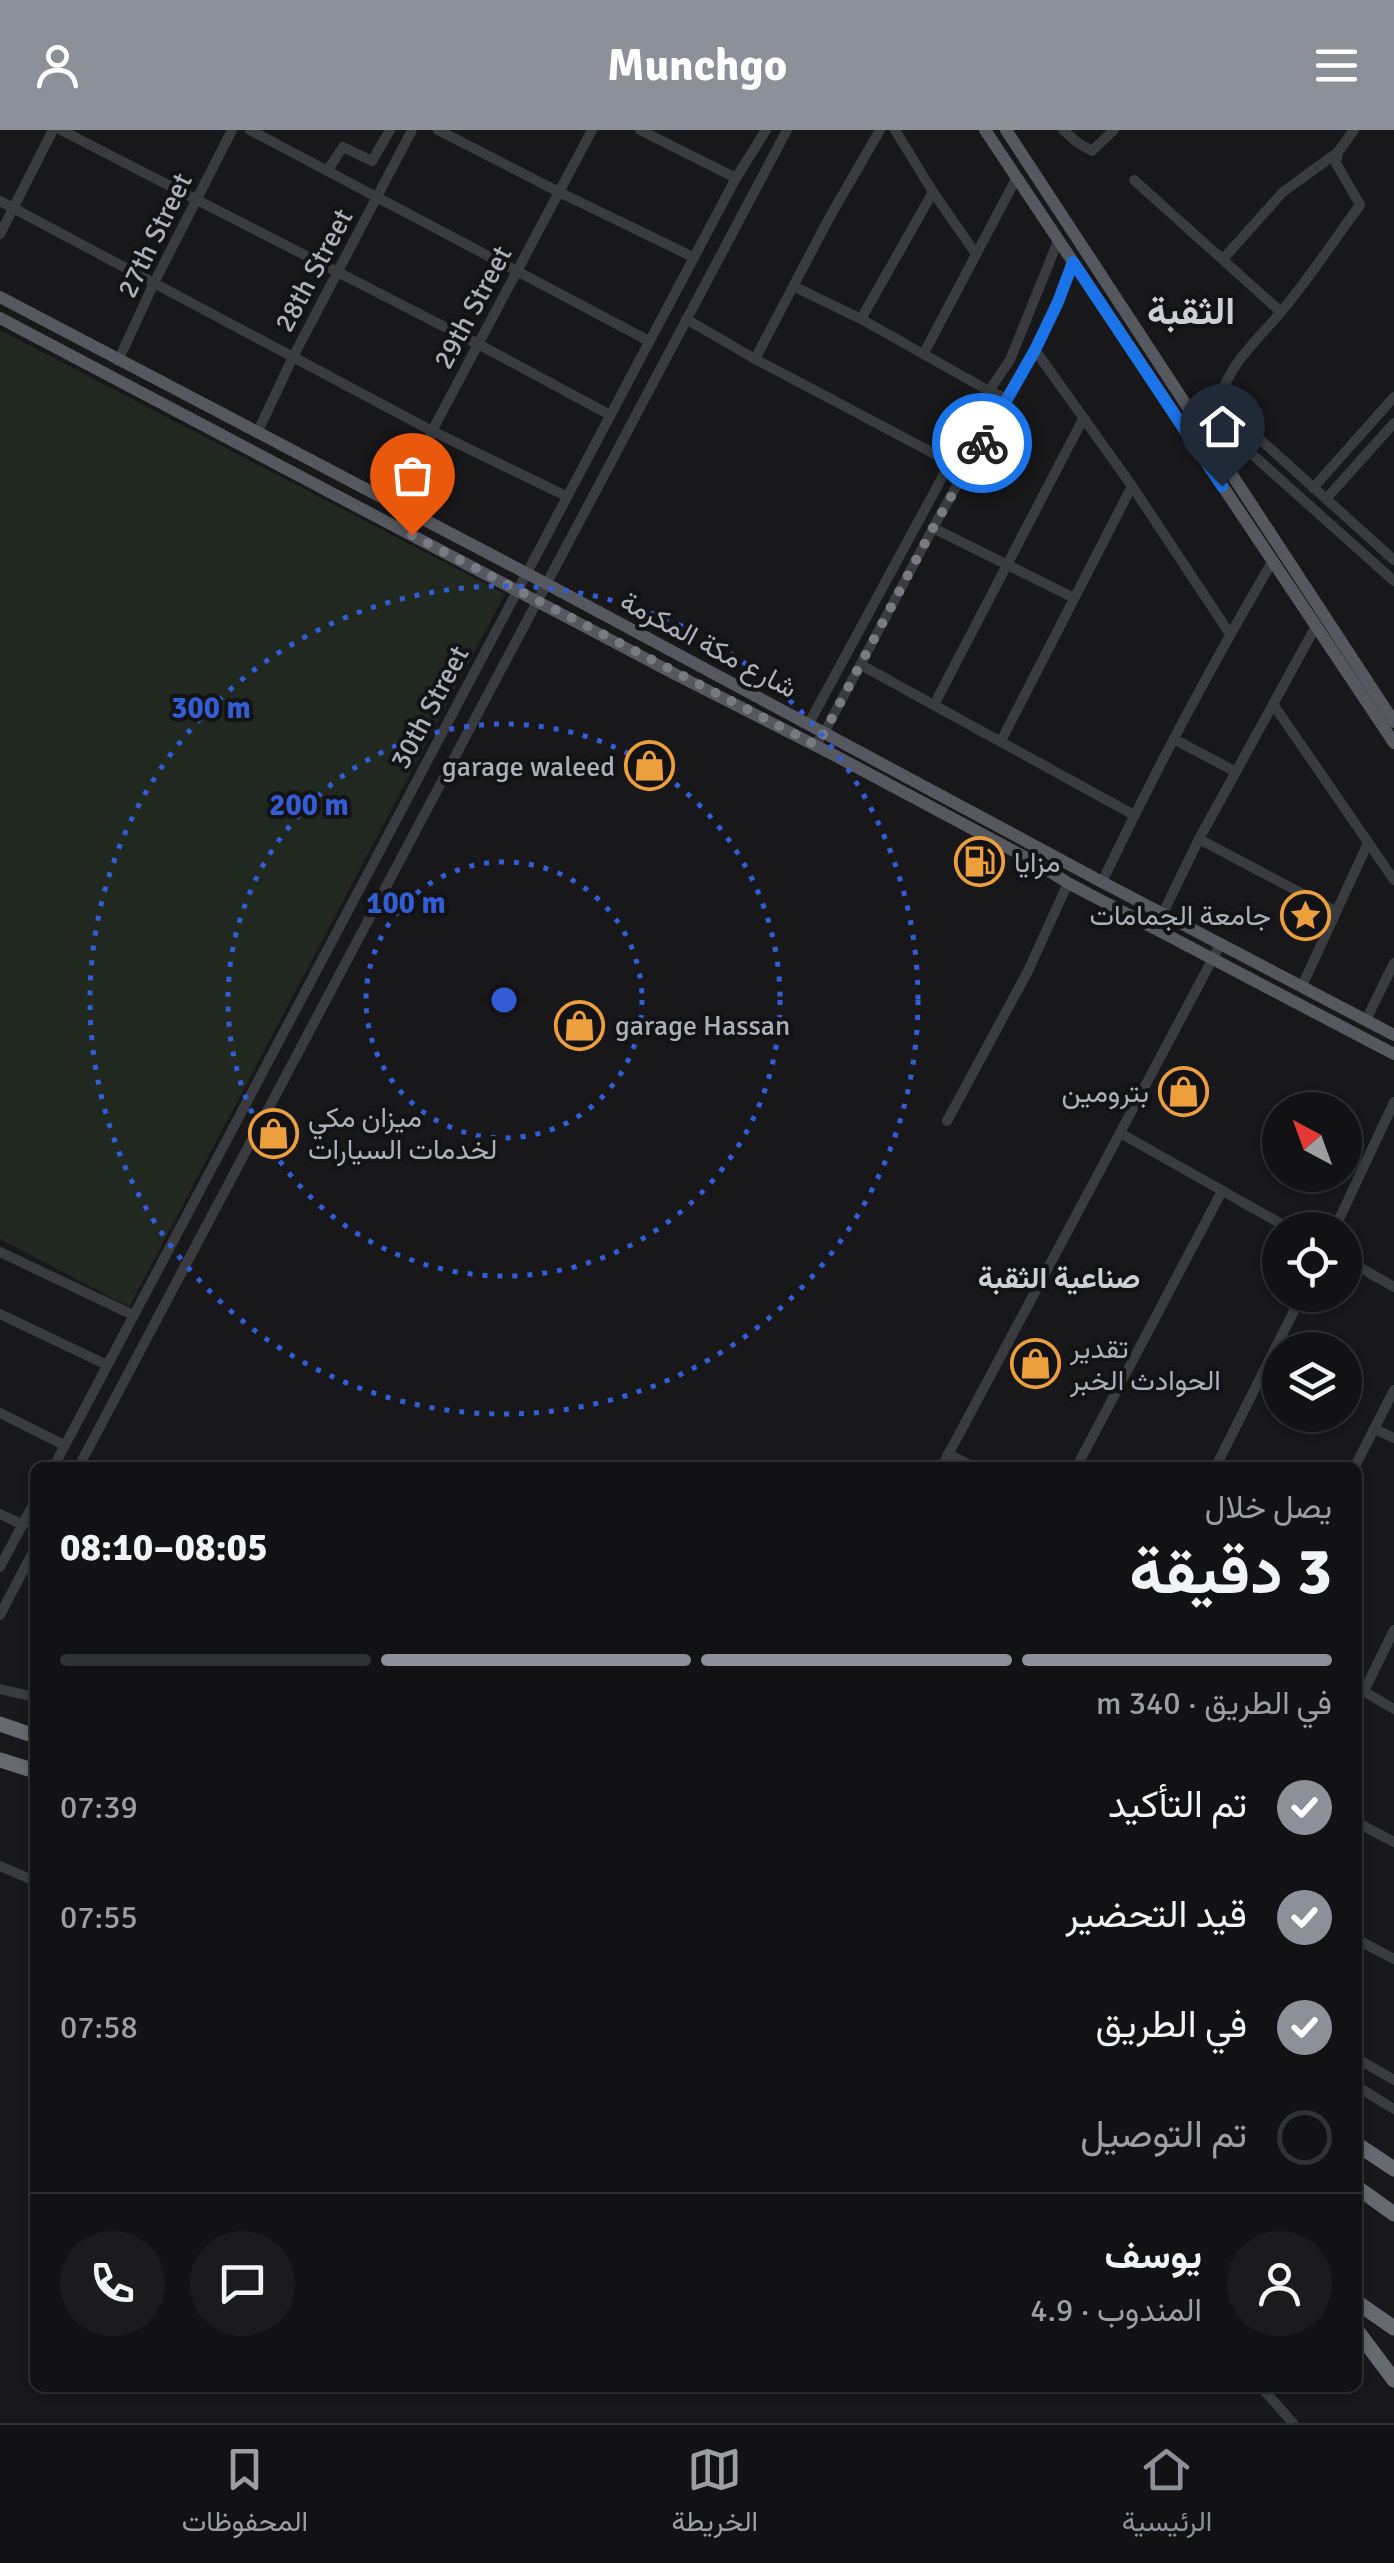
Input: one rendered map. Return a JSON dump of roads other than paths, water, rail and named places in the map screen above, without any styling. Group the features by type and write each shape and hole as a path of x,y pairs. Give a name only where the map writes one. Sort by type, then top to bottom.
{"highway":[{"path":"0,1724 30,1734"},
{"path":"0,1760 30,1769"},
{"path":"1362,2148 1394,2169"},
{"path":"1362,2191 1394,2214"},
{"path":"1362,2306 1394,2328"},
{"path":"1362,2337 1394,2380"}],"main road":[{"path":"984,130 1394,722"},
{"path":"1006,130 1249,514 1272,562 1394,743"},
{"name":"شارع مكة المكرمة","path":"0,298 1394,1035"},
{"name":"شارع مكة المكرمة","path":"0,318 816,745 1394,1054"},
{"path":"1352,1031 1371,1031 1370,1023"}],"street":[{"path":"0,234 57,130 610,415"},
{"name":"27th Street","path":"118,360 232,130"},
{"path":"250,130 649,341"},
{"path":"327,170 343,146 372,162 390,130"},
{"name":"28th Street","path":"257,434 412,130"},
{"path":"438,130 693,257"},
{"name":"29th Street","path":"395,507 592,130"},
{"path":"640,130 736,178"},
{"name":"30th Street","path":"56,1462 693,257 766,130"},
{"name":"30th Street","path":"81,1462 786,130"},
{"path":"755,360 880,130"},
{"path":"894,130 976,254"},
{"path":"1064,130 1092,151 1108,132"},
{"path":"1223,259 1283,192 1338,152 1354,130"},
{"path":"1338,152 1336,163 1360,204 1281,312 1250,343 1226,378 1218,402 1235,439 1394,581"},
{"path":"924,353 1017,177"},
{"path":"1134,180 1281,312"},
{"path":"861,319 933,192"},
{"path":"0,202 432,431 566,496"},
{"path":"808,725 988,391 1010,360 1058,240"},
{"path":"816,745 1035,350 1073,262"},
{"path":"795,287 1006,398"},
{"path":"686,319 755,360 967,471"},
{"path":"1035,350 1230,634"},
{"path":"1314,488 1394,397"},
{"path":"1218,402 1394,560"},
{"path":"934,705 1083,418"},
{"path":"1326,499 1394,423"},
{"path":"1001,741 1132,486"},
{"path":"933,528 1074,598"},
{"path":"1102,882 1174,739 1272,562"},
{"path":"1163,913 1199,839 1316,626"},
{"path":"861,665 1134,816"},
{"path":"1273,704 1394,880"},
{"path":"1174,739 1236,772"},
{"path":"1199,839 1335,910"},
{"path":"1302,986 1368,843"},
{"path":"947,1121 1028,971 1068,883"},
{"path":"944,1462 1220,943"},
{"path":"1370,1023 1394,963"},
{"path":"1342,1212 1394,1102"},
{"path":"1120,1133 1262,1213"},
{"path":"1079,1462 1222,1191"},
{"path":"0,1252 133,1315"},
{"path":"1362,1269 1394,1287"},
{"path":"1219,1462 1294,1312"},
{"path":"0,1314 107,1365"},
{"path":"1357,1462 1394,1390"},
{"path":"0,1413 64,1446"},
{"path":"1375,1429 1394,1438"},
{"path":"948,1454 963,1462"},
{"path":"0,1567 30,1512"},
{"path":"0,1514 23,1525"},
{"path":"0,1614 30,1557"},
{"path":"1362,1687 1394,1630"},
{"path":"0,1689 30,1696"},
{"path":"1362,1690 1394,1709"},
{"path":"1362,1825 1394,1842"},
{"path":"0,1866 30,1880"},
{"path":"1362,1942 1394,1959"},
{"path":"1362,2061 1394,2080"},
{"path":"1362,2089 1394,2108"},
{"path":"1265,2392 1292,2423"}],"place":[{"name":"garage waleed","path":"650,766"},
{"name":"مزايا","path":"979,862"},
{"name":"جامعة الجمامات","path":"1306,915"},
{"name":"garage Hassan","path":"580,1025"},
{"name":"بترومين","path":"1184,1092"},
{"name":"ميزان مكي لخدمات السيارات","path":"273,1133"},
{"name":"تقدير الحوادث الخبر","path":"1035,1364"}],"district":[{"name":"الثقبة","path":"1191,311"},
{"name":"صناعية الثقبة","path":"1059,1278"}]}
